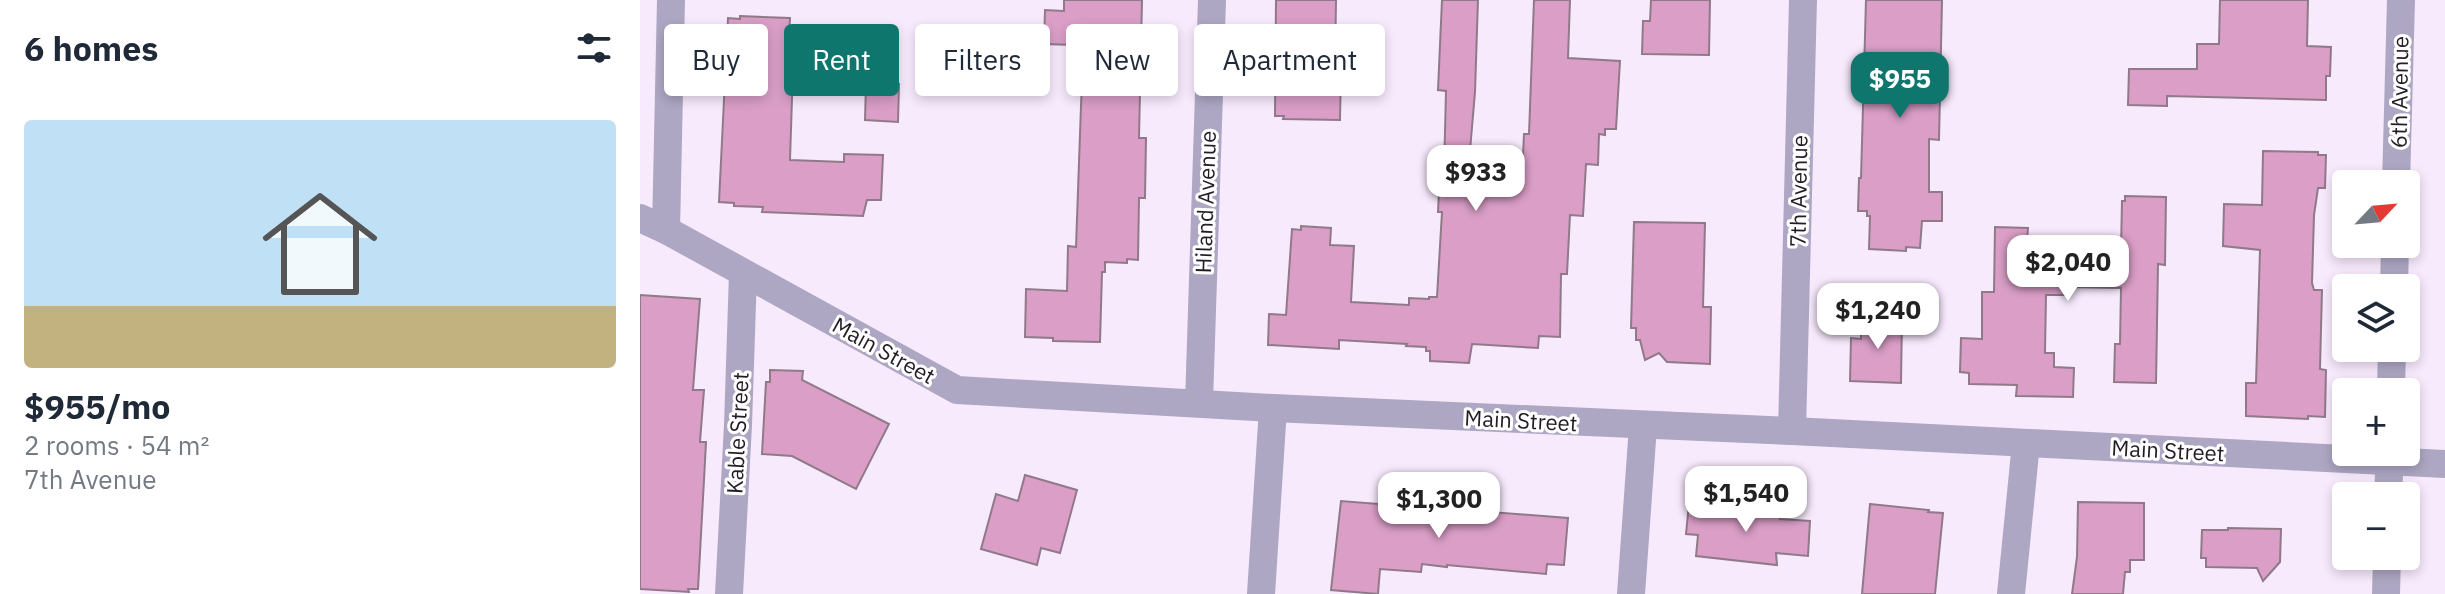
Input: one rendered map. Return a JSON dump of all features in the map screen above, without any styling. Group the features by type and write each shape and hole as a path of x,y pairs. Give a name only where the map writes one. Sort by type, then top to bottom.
{"street":[{"path":"653,224 671,0"},
{"name":"Hiland Avenue","path":"1199,403 1212,0"},
{"name":"7th Avenue","path":"1792,431 1803,0"},
{"name":"6th Avenue","path":"2396,170 2401,0"},
{"name":"Main Street","path":"653,224 957,390 1643,426 2332,455"},
{"name":"Kable Street","path":"729,594 743,273"},
{"path":"1261,594 1273,408"},
{"path":"1631,594 1643,426"},
{"path":"2011,594 2026,443"},
{"name":"Main Street","path":"2420,461 2445,464"},
{"path":"2386,594 2387,570"}],"building":[{"path":"1064,0 1142,0 1141,24 1066,24 1066,45 1050,44 1050,24 1045,24 1045,10 1064,11"},
{"path":"1276,0 1336,0 1336,24 1276,24"},
{"path":"1442,0 1478,0 1468,174 1522,177 1524,134 1529,134 1534,0 1570,0 1568,58 1620,61 1616,129 1605,129 1605,135 1599,134 1598,165 1586,164 1583,216 1570,215 1567,274 1561,274 1560,337 1539,336 1538,348 1472,344 1469,363 1430,361 1430,351 1426,351 1426,347 1407,344 1339,340 1339,349 1268,345 1269,314 1286,315 1292,229 1301,230 1301,226 1331,228 1330,245 1354,246 1351,302 1409,305 1409,298 1437,297 1442,212 1438,212 1440,172 1444,173 1446,91 1438,90"},
{"path":"1651,0 1710,0 1709,55 1642,54 1643,21 1650,21"},
{"path":"1866,0 1942,0 1939,140 1929,139 1929,192 1942,192 1942,221 1922,221 1920,248 1906,247 1906,251 1869,249 1870,216 1867,216 1867,211 1858,211"},
{"path":"2220,0 2308,0 2307,46 2331,47 2326,100 2167,96 2167,106 2128,105 2129,69 2197,69 2197,44 2219,44"},
{"path":"740,16 790,18 790,24 784,24 784,96 792,96 790,160 844,162 844,154 883,155 881,200 867,200 863,216 762,212 763,207 719,202 724,96 768,96 768,24 728,24 728,18 740,19"},
{"path":"866,96 899,96 898,122 865,120"},
{"path":"1081,96 1140,96 1139,138 1146,138 1145,198 1139,198 1138,260 1105,262 1100,342 1025,337 1026,289 1067,291 1068,246 1076,247"},
{"path":"1275,96 1340,96 1340,120 1283,119 1284,116 1275,116"},
{"path":"2263,151 2318,152 2318,155 2326,155 2325,188 2318,188 2314,215 2312,283 2314,290 2322,290 2320,369 2326,370 2325,417 2246,416 2246,383 2256,383 2260,250 2223,246 2224,204 2262,205"},
{"path":"2125,196 2166,197 2165,265 2158,264 2156,383 2114,382 2115,344 2120,344 2121,288 2067,287 2067,295 2046,295 2045,353 2054,353 2054,367 2074,368 2073,397 2016,396 2017,385 1969,384 1969,373 1960,372 1961,338 1982,339 1982,292 1994,292 1995,227 2028,228 2027,241 2068,243 2068,248 2121,249 2122,201 2125,201"},
{"path":"1634,222 1705,223 1703,307 1711,307 1710,364 1667,362 1659,353 1645,360 1640,340 1636,340 1636,328 1631,328"},
{"path":"640,295 700,299 693,390 704,390 700,442 706,442 698,589 688,589 689,592 640,589"},
{"path":"1861,317 1902,317 1901,383 1850,381 1851,338 1861,339"},
{"path":"770,370 803,371 802,380 889,424 856,489 792,456 762,454 766,382 770,382"},
{"path":"1025,475 1077,490 1060,553 1041,548 1037,565 981,549 996,494 1018,501"},
{"path":"1409,492 1451,495 1449,508 1452,509 1568,518 1564,565 1547,564 1546,574 1422,564 1421,572 1380,569 1378,594 1331,590 1341,501 1404,506 1407,505"},
{"path":"2078,502 2144,503 2144,560 2130,560 2130,572 2125,572 2123,594 2072,594 2077,557"},
{"path":"1689,504 1781,512 1780,519 1810,521 1808,556 1776,553 1777,565 1696,556 1698,535 1686,534"},
{"path":"1870,504 1943,513 1935,594 1862,594"},
{"path":"2281,529 2280,562 2263,581 2257,568 2206,567 2206,558 2201,558 2202,530"}]}
